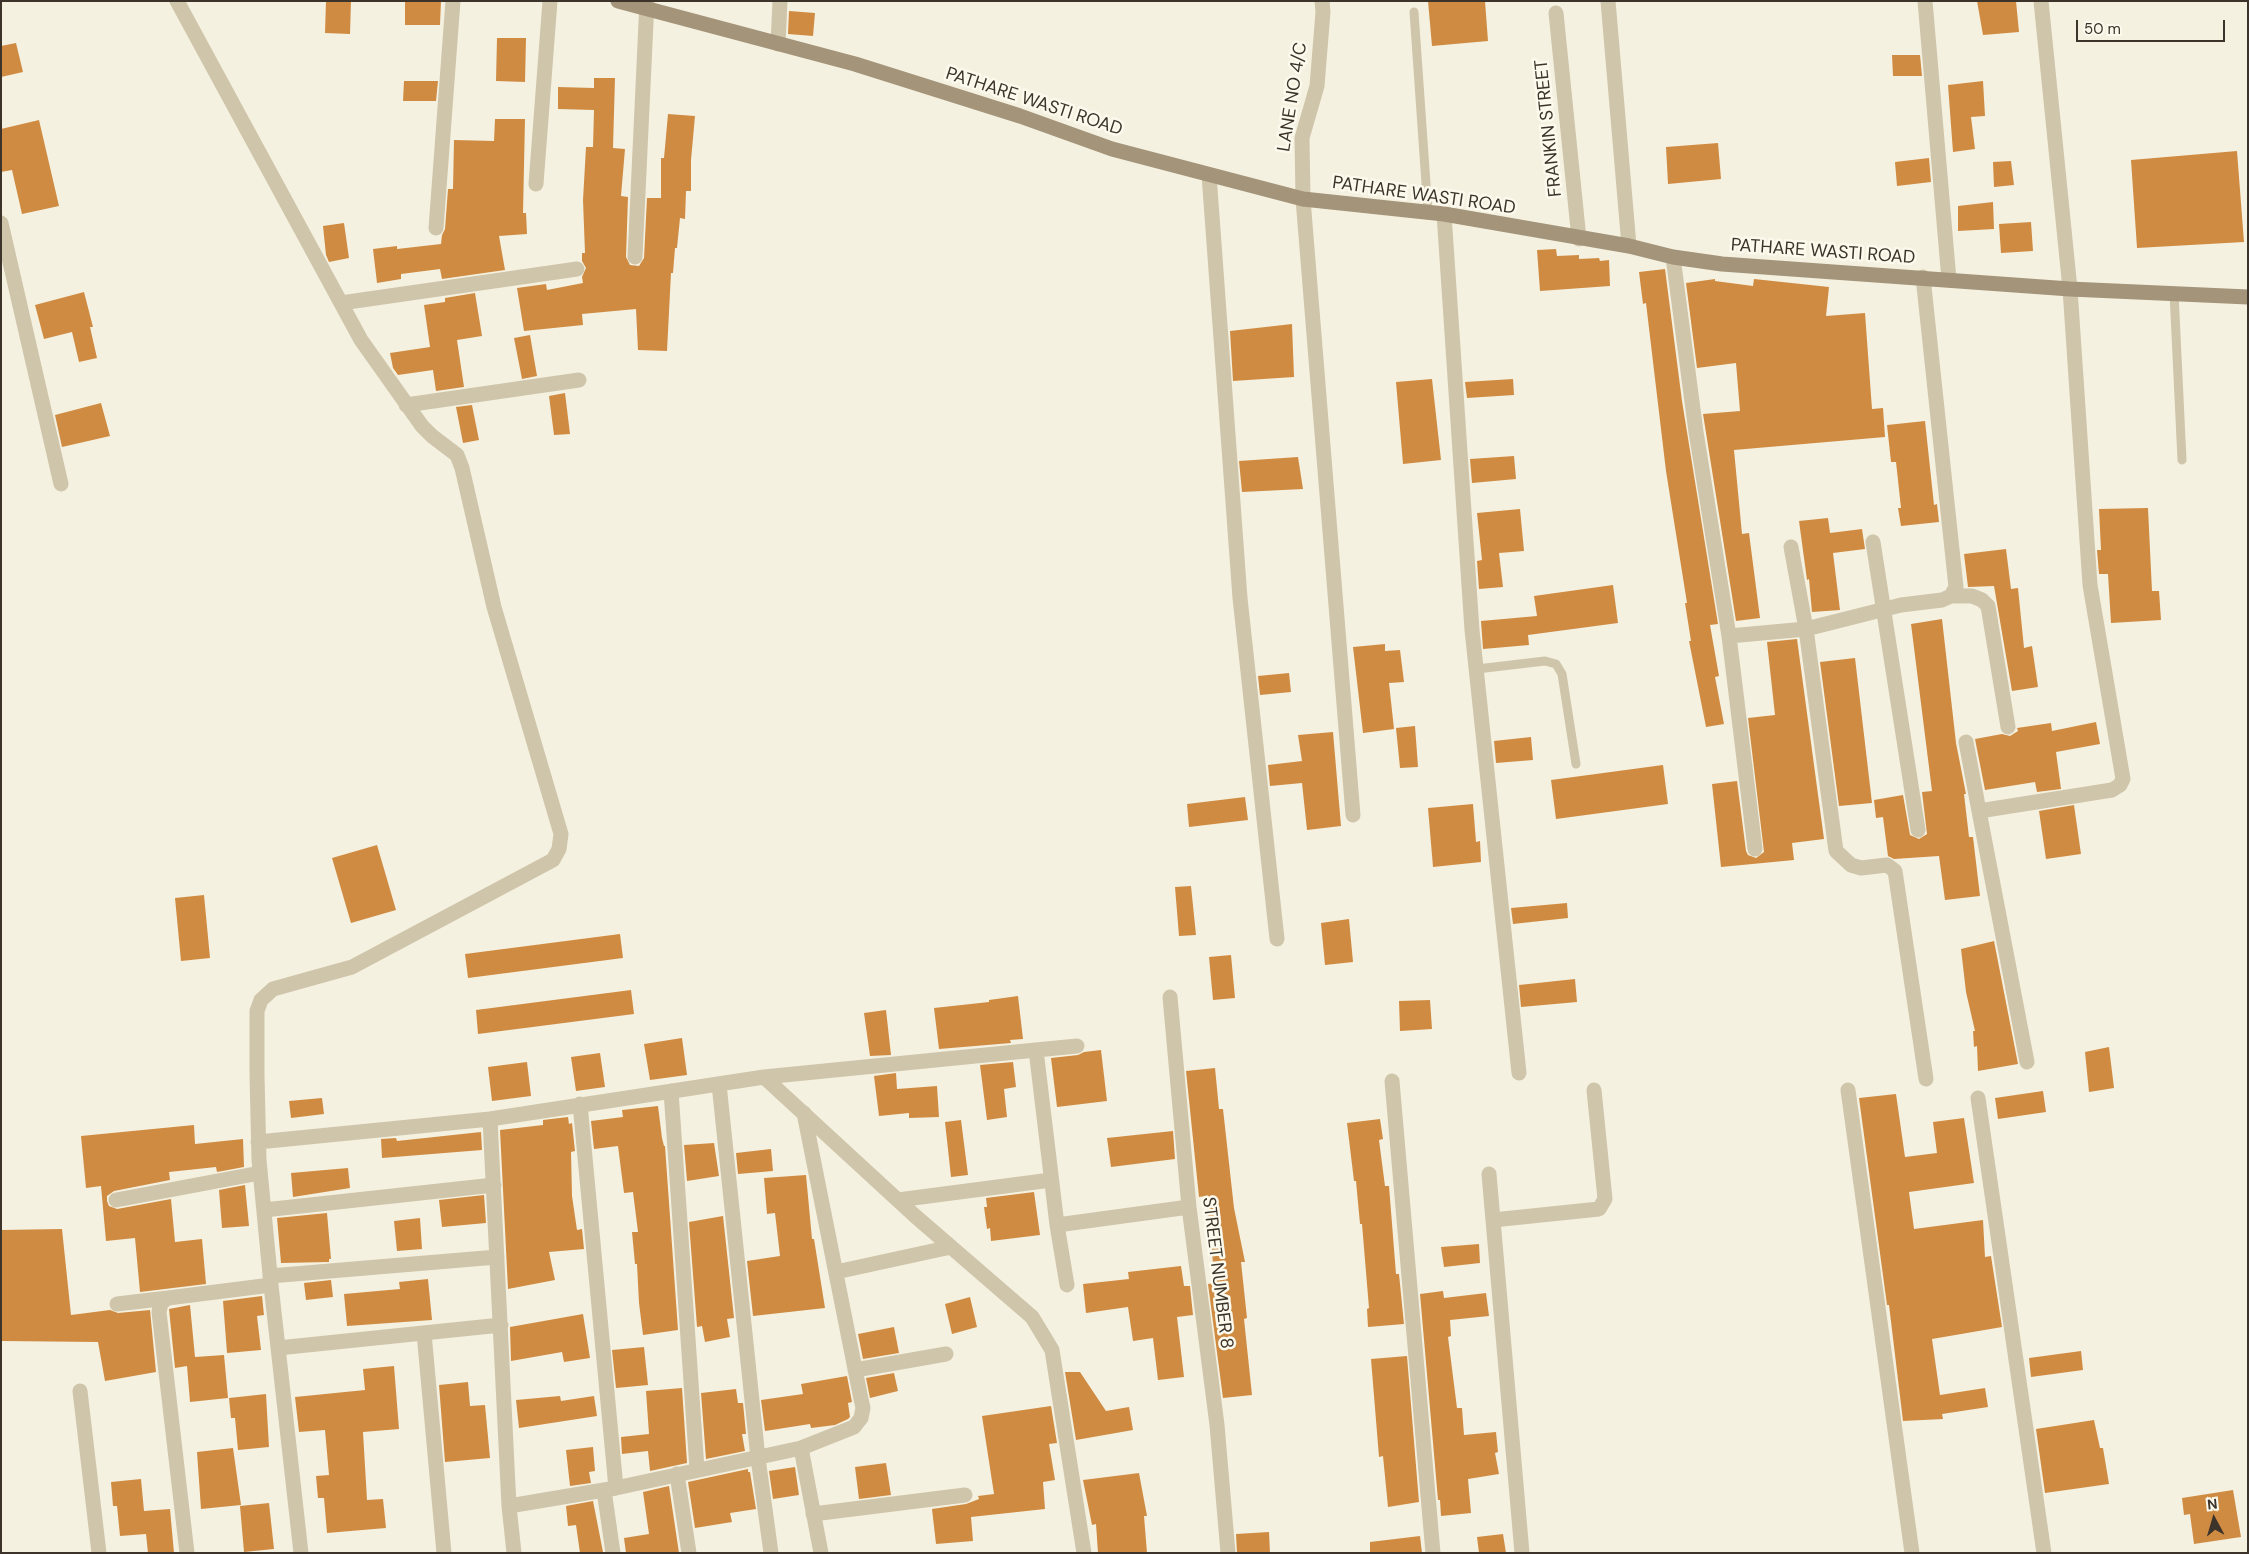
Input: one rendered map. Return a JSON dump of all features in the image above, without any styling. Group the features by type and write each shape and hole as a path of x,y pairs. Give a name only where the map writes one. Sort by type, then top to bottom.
{"street":[{"path":"177,1 361,340 406,404 432,436 457,456 462,468 494,607 561,834 559,849 553,860 352,967 273,989 261,1000 257,1011 260,1174 270,1281 301,1553"},
{"path":"436,228 453,1"},
{"path":"536,184 550,1"},
{"name":"PATHARE WASTI ROAD","path":"618,1 647,5 778,44 855,64 1020,116 1112,149 1302,198 1444,214 1579,239 1629,246 1673,258 1722,264 2070,289 2248,297"},
{"path":"778,44 780,1"},
{"name":"LANE NO 4/C","path":"1322,1 1323,12 1318,86 1302,138 1302,198 1353,815"},
{"path":"1608,1 1629,246"},
{"path":"1925,1 1949,280"},
{"path":"1978,811 2112,790 2120,785 2123,779 2090,586 2070,289 2041,1"},
{"path":"635,257 647,5"},
{"name":"FRANKIN STREET","path":"1556,13 1579,239"},
{"path":"1209,175 1240,598 1277,938"},
{"path":"1444,214 1472,630 1519,1073"},
{"path":"1,223 3,241 61,484"},
{"path":"1673,258 1696,432 1729,636 1755,849"},
{"path":"342,304 577,269"},
{"path":"1923,278 1956,577 1956,587 1951,596"},
{"path":"406,404 579,380"},
{"path":"1873,542 1918,830"},
{"path":"1791,547 1806,628 1836,851 1851,865 1861,868 1887,865 1895,871 1926,1079"},
{"path":"1729,636 1806,628 1884,609 1942,600 1951,596 1972,596 1982,600 1988,606 2008,727"},
{"path":"1966,742 2027,1062"},
{"name":"STREET NUMBER 8","path":"1170,997 1189,1207 1217,1425 1228,1553"},
{"path":"258,1142 490,1119 764,1077 1077,1046"},
{"path":"1036,1050 1051,1180 1066,1284"},
{"path":"764,1077 898,1200 1032,1317 1052,1350 1084,1553"},
{"path":"1392,1080 1433,1553"},
{"path":"719,1084 758,1458 771,1553"},
{"path":"1494,1220 1599,1209 1605,1200 1594,1090"},
{"path":"1848,1090 1912,1553"},
{"path":"671,1091 697,1469"},
{"path":"1978,1098 2044,1553"},
{"path":"580,1104 610,1489 613,1553"},
{"path":"509,1506 610,1489 800,1448 854,1427 861,1418 862,1408 855,1370 804,1113"},
{"path":"490,1119 509,1506 514,1553"},
{"path":"116,1200 260,1174"},
{"path":"1489,1174 1522,1553"},
{"path":"898,1200 1051,1180"},
{"path":"264,1210 494,1185"},
{"path":"1058,1225 1189,1207"},
{"path":"836,1272 951,1247"},
{"path":"117,1304 168,1298 270,1281 497,1257"},
{"path":"168,1298 161,1303 159,1312 187,1553"},
{"path":"278,1348 424,1332 501,1326"},
{"path":"424,1332 444,1553"},
{"path":"855,1370 946,1354"},
{"path":"80,1391 99,1553"},
{"path":"800,1448 821,1553"},
{"path":"677,1474 689,1553"},
{"path":"813,1514 965,1495"}],"lane":[{"path":"1414,12 1428,212"},
{"path":"2174,294 2182,460"},
{"path":"1477,669 1545,661 1556,664 1562,674 1576,764"}],"building":[{"path":"326,1 351,1 350,34 325,33"},
{"path":"405,1 441,1 440,25 405,25"},
{"path":"1428,1 1485,1 1488,41 1432,46"},
{"path":"1977,1 2016,1 2019,32 1983,35"},
{"path":"789,11 815,13 813,36 788,34"},
{"path":"497,38 526,38 525,82 496,81"},
{"path":"16,43 23,72 1,77 1,46"},
{"path":"1892,55 1920,55 1922,76 1893,76"},
{"path":"594,78 615,78 613,148 625,149 621,196 628,197 626,257 630,265 639,266 644,258 647,198 661,198 661,158 664,158 668,114 695,116 691,160 691,191 686,191 685,219 680,218 673,273 671,273 667,351 638,350 636,309 582,314 583,325 524,331 517,288 546,284 547,290 583,283 582,277 586,268 582,261 582,253 585,253 583,200 586,147 593,147 594,110 558,109 558,87 594,88"},
{"path":"404,81 438,81 436,101 403,101"},
{"path":"1983,81 1985,116 1971,117 1975,149 1953,152 1948,85"},
{"path":"495,119 525,119 523,213 526,213 527,234 499,236 505,270 442,279 440,269 401,274 401,279 377,283 373,249 397,246 397,249 441,244 445,229 448,189 453,189 454,140 494,141"},
{"path":"39,120 59,206 22,214 12,170 1,172 1,129"},
{"path":"1718,143 1721,179 1668,184 1666,147"},
{"path":"2237,151 2244,242 2137,248 2131,160"},
{"path":"1929,158 1931,182 1897,186 1895,162"},
{"path":"2011,161 2014,185 1994,187 1993,162"},
{"path":"1993,202 1994,229 1958,231 1958,206"},
{"path":"2031,222 2033,251 2001,253 1999,224"},
{"path":"344,223 349,258 329,262 326,255 323,226"},
{"path":"1556,249 1557,256 1579,255 1579,259 1599,258 1600,261 1609,260 1610,286 1540,291 1537,250"},
{"path":"1665,269 1682,401 1718,624 1710,625 1719,676 1715,677 1724,724 1706,727 1689,641 1691,641 1685,603 1687,603 1666,471 1646,303 1643,304 1639,272"},
{"path":"1715,279 1715,281 1753,286 1754,279 1829,287 1826,316 1865,313 1872,409 1883,408 1885,437 1734,450 1742,534 1749,533 1760,618 1736,621 1703,414 1740,411 1736,363 1697,368 1686,283"},
{"path":"84,292 93,327 90,327 97,358 79,362 72,332 44,339 35,305"},
{"path":"475,293 482,336 457,340 464,387 436,391 433,370 398,375 393,368 390,353 430,347 424,305 445,302 445,298"},
{"path":"1292,324 1294,377 1233,381 1230,331"},
{"path":"530,335 537,376 522,379 514,338"},
{"path":"1432,379 1441,460 1403,464 1396,382"},
{"path":"1513,379 1514,395 1467,398 1465,382"},
{"path":"565,393 570,434 554,435 549,396"},
{"path":"101,403 110,436 62,447 55,415"},
{"path":"472,405 479,440 463,443 456,407"},
{"path":"1925,421 1934,505 1937,504 1939,522 1901,526 1898,508 1901,508 1896,462 1891,462 1887,425"},
{"path":"1514,456 1516,479 1472,483 1470,459"},
{"path":"1298,457 1303,489 1242,492 1239,461"},
{"path":"2148,508 2152,591 2159,591 2161,620 2111,623 2108,574 2099,574 2097,550 2101,550 2099,509"},
{"path":"1520,509 1524,551 1499,553 1503,587 1479,589 1477,561 1482,560 1477,513"},
{"path":"1828,518 1830,533 1862,529 1865,549 1833,553 1840,610 1812,612 1809,579 1807,580 1799,521"},
{"path":"2006,549 2011,589 2018,588 2024,648 2032,646 2038,687 2012,691 1994,586 1968,587 1964,554"},
{"path":"1613,585 1618,623 1528,635 1529,645 1483,649 1481,621 1537,616 1534,596"},
{"path":"1942,619 1956,743 1966,794 1964,794 1969,837 1973,837 1980,896 1945,900 1939,856 1894,859 1888,856 1883,817 1876,818 1874,800 1903,795 1910,835 1919,839 1927,834 1922,792 1932,791 1911,624"},
{"path":"1797,639 1824,839 1792,843 1794,860 1721,867 1712,784 1737,781 1746,851 1748,855 1756,858 1764,852 1748,718 1775,715 1767,642"},
{"path":"1385,644 1385,651 1400,650 1404,682 1389,683 1394,729 1363,733 1353,647"},
{"path":"1855,658 1872,803 1839,806 1820,662"},
{"path":"1289,673 1291,692 1260,695 1258,676"},
{"path":"2096,722 2100,744 2056,752 2061,789 2037,792 2035,782 1985,790 1975,739 2002,734 2010,736 2018,731 2017,728 2051,723 2052,731"},
{"path":"1415,726 1418,767 1400,768 1396,728"},
{"path":"1333,732 1341,826 1307,830 1302,783 1270,786 1268,765 1302,761 1298,735"},
{"path":"1531,737 1533,760 1496,763 1494,741"},
{"path":"1663,765 1668,804 1556,819 1551,780"},
{"path":"1245,797 1248,820 1189,827 1187,804"},
{"path":"1473,804 1476,842 1480,841 1481,862 1433,867 1428,808"},
{"path":"2074,805 2081,854 2046,859 2039,811"},
{"path":"377,845 396,910 351,923 332,858"},
{"path":"1191,886 1196,935 1179,936 1175,887"},
{"path":"204,895 210,958 181,961 175,898"},
{"path":"1567,903 1568,918 1513,924 1511,908"},
{"path":"1349,919 1353,962 1325,965 1321,923"},
{"path":"620,934 623,958 468,978 465,954"},
{"path":"1994,941 2018,1064 1978,1071 1977,1046 1974,1047 1973,1031 1975,1031 1966,992 1961,949"},
{"path":"1231,955 1235,998 1213,1000 1209,957"},
{"path":"1575,979 1577,1002 1521,1007 1519,985"},
{"path":"631,990 634,1014 478,1034 476,1010"},
{"path":"1018,996 1023,1039 1010,1040 1011,1043 939,1049 934,1008 989,1002 989,1000"},
{"path":"1430,1000 1432,1029 1400,1031 1399,1001"},
{"path":"886,1010 891,1055 870,1056 864,1013"},
{"path":"682,1038 687,1075 650,1080 644,1044"},
{"path":"2109,1047 2114,1088 2089,1092 2085,1052"},
{"path":"1101,1050 1107,1101 1057,1107 1051,1058"},
{"path":"600,1053 605,1087 576,1091 571,1057"},
{"path":"527,1062 531,1096 492,1101 488,1067"},
{"path":"1013,1062 1016,1087 1004,1089 1007,1117 987,1120 980,1065"},
{"path":"1215,1068 1219,1109 1223,1109 1234,1208 1245,1262 1241,1262 1247,1318 1244,1319 1252,1395 1223,1398 1208,1284 1215,1283 1211,1243 1205,1196 1199,1197 1186,1071"},
{"path":"896,1073 897,1089 937,1086 939,1117 909,1118 909,1113 879,1116 874,1076"},
{"path":"2043,1091 2046,1112 1998,1119 1995,1098"},
{"path":"1896,1094 1905,1157 1937,1153 1933,1122 1964,1118 1974,1183 1909,1192 1914,1229 1983,1220 1985,1257 1991,1256 2002,1327 1932,1339 1940,1395 1985,1388 1988,1407 1942,1414 1943,1419 1903,1421 1889,1305 1887,1305 1859,1098"},
{"path":"322,1098 324,1114 291,1118 289,1101"},
{"path":"658,1106 662,1138 665,1146 678,1330 643,1335 637,1264 635,1264 632,1232 638,1232 633,1192 624,1193 618,1146 594,1149 591,1121 623,1117 622,1110"},
{"path":"568,1117 569,1124 572,1123 575,1151 571,1152 572,1196 577,1230 582,1229 584,1249 549,1252 555,1280 508,1289 500,1130 543,1125 543,1120"},
{"path":"1380,1119 1383,1139 1379,1140 1385,1186 1389,1186 1396,1274 1399,1274 1404,1324 1368,1327 1367,1309 1369,1308 1362,1224 1360,1224 1356,1181 1354,1181 1347,1123"},
{"path":"961,1120 968,1175 951,1177 945,1122"},
{"path":"194,1125 195,1144 243,1139 244,1167 217,1172 216,1167 169,1172 170,1180 114,1191 107,1196 109,1206 117,1209 171,1199 175,1242 202,1239 206,1284 140,1292 135,1238 106,1241 101,1186 86,1188 81,1136"},
{"path":"1173,1131 1175,1159 1111,1167 1107,1138"},
{"path":"481,1132 482,1150 382,1158 381,1139 396,1138 397,1141"},
{"path":"714,1143 719,1176 687,1181 684,1145"},
{"path":"771,1149 773,1171 738,1174 736,1153"},
{"path":"348,1168 350,1188 293,1197 291,1173"},
{"path":"806,1175 812,1239 814,1239 825,1308 753,1316 747,1261 780,1256 775,1213 767,1214 764,1178"},
{"path":"245,1185 249,1226 222,1228 219,1190"},
{"path":"1034,1192 1040,1235 991,1241 990,1228 987,1229 984,1207 987,1207 986,1198"},
{"path":"484,1195 486,1223 442,1227 439,1200"},
{"path":"327,1213 331,1259 329,1259 329,1262 281,1263 277,1218"},
{"path":"723,1216 734,1318 727,1319 730,1337 705,1342 702,1326 697,1327 689,1222"},
{"path":"420,1218 422,1249 397,1251 394,1221"},
{"path":"62,1229 71,1315 110,1310 118,1313 150,1310 156,1372 105,1381 98,1342 1,1341 1,1230"},
{"path":"1479,1244 1480,1263 1444,1267 1441,1247"},
{"path":"1181,1266 1184,1286 1190,1286 1193,1315 1177,1317 1184,1377 1158,1380 1153,1338 1133,1341 1128,1307 1086,1313 1083,1284 1129,1279 1128,1272"},
{"path":"428,1279 432,1320 347,1326 344,1294 400,1289 399,1282"},
{"path":"331,1280 333,1297 306,1300 304,1283"},
{"path":"1443,1291 1444,1298 1486,1293 1489,1316 1450,1320 1451,1336 1448,1337 1457,1408 1462,1408 1464,1435 1496,1432 1498,1452 1495,1453 1499,1474 1468,1479 1471,1513 1441,1516 1420,1294"},
{"path":"262,1296 264,1315 257,1316 261,1350 227,1353 223,1301"},
{"path":"970,1297 977,1327 952,1334 945,1304"},
{"path":"190,1305 195,1357 224,1355 228,1398 190,1402 187,1366 175,1368 169,1309"},
{"path":"583,1314 590,1358 564,1362 562,1352 511,1361 510,1327"},
{"path":"894,1327 899,1353 863,1359 858,1334"},
{"path":"644,1347 648,1385 616,1388 612,1350"},
{"path":"2081,1351 2083,1370 2031,1377 2029,1358"},
{"path":"1407,1356 1419,1502 1388,1507 1383,1456 1379,1457 1371,1359"},
{"path":"394,1366 399,1429 363,1432 367,1500 383,1499 386,1528 327,1533 324,1498 318,1498 316,1476 329,1475 325,1430 299,1432 295,1397 365,1390 363,1369"},
{"path":"1065,1372 1080,1372 1106,1411 1129,1407 1133,1430 1076,1440"},
{"path":"894,1373 898,1391 870,1398 866,1378"},
{"path":"847,1376 852,1402 848,1403 850,1417 848,1419 835,1425 811,1428 810,1424 765,1431 761,1400 803,1394 801,1384"},
{"path":"468,1382 470,1406 485,1405 490,1458 445,1462 439,1385"},
{"path":"682,1388 687,1463 650,1471 648,1451 622,1454 621,1437 649,1434 646,1391"},
{"path":"736,1389 738,1403 743,1403 746,1434 742,1434 745,1451 706,1459 701,1393"},
{"path":"266,1394 269,1447 238,1450 235,1418 231,1418 229,1398"},
{"path":"560,1396 561,1401 594,1396 597,1416 519,1428 516,1400"},
{"path":"1051,1406 1057,1443 1049,1444 1055,1480 1043,1482 1045,1509 971,1517 973,1541 936,1544 932,1509 966,1504 979,1499 978,1496 994,1494 982,1416"},
{"path":"2094,1420 2100,1448 2103,1448 2109,1484 2045,1493 2036,1429"},
{"path":"593,1447 595,1471 589,1472 591,1483 570,1486 566,1450"},
{"path":"233,1448 241,1505 201,1509 197,1452"},
{"path":"886,1463 891,1495 859,1499 855,1467"},
{"path":"795,1467 799,1495 773,1499 769,1471"},
{"path":"748,1469 756,1509 730,1513 732,1522 695,1528 688,1482"},
{"path":"1139,1473 1147,1516 1144,1516 1147,1553 1098,1553 1096,1524 1092,1525 1083,1480"},
{"path":"141,1479 144,1511 170,1509 174,1553 148,1553 146,1534 120,1536 117,1506 113,1506 111,1482"},
{"path":"669,1486 679,1553 626,1553 624,1538 649,1534 643,1492"},
{"path":"2233,1490 2241,1537 2194,1544 2190,1514 2184,1515 2182,1498"},
{"path":"593,1501 603,1552 580,1553 576,1525 568,1526 566,1506"},
{"path":"269,1503 274,1549 244,1552 240,1506"},
{"path":"1269,1532 1270,1553 1237,1553 1236,1534"},
{"path":"1503,1534 1506,1553 1479,1553 1477,1537"},
{"path":"1420,1536 1422,1553 1370,1553 1370,1542"}]}
